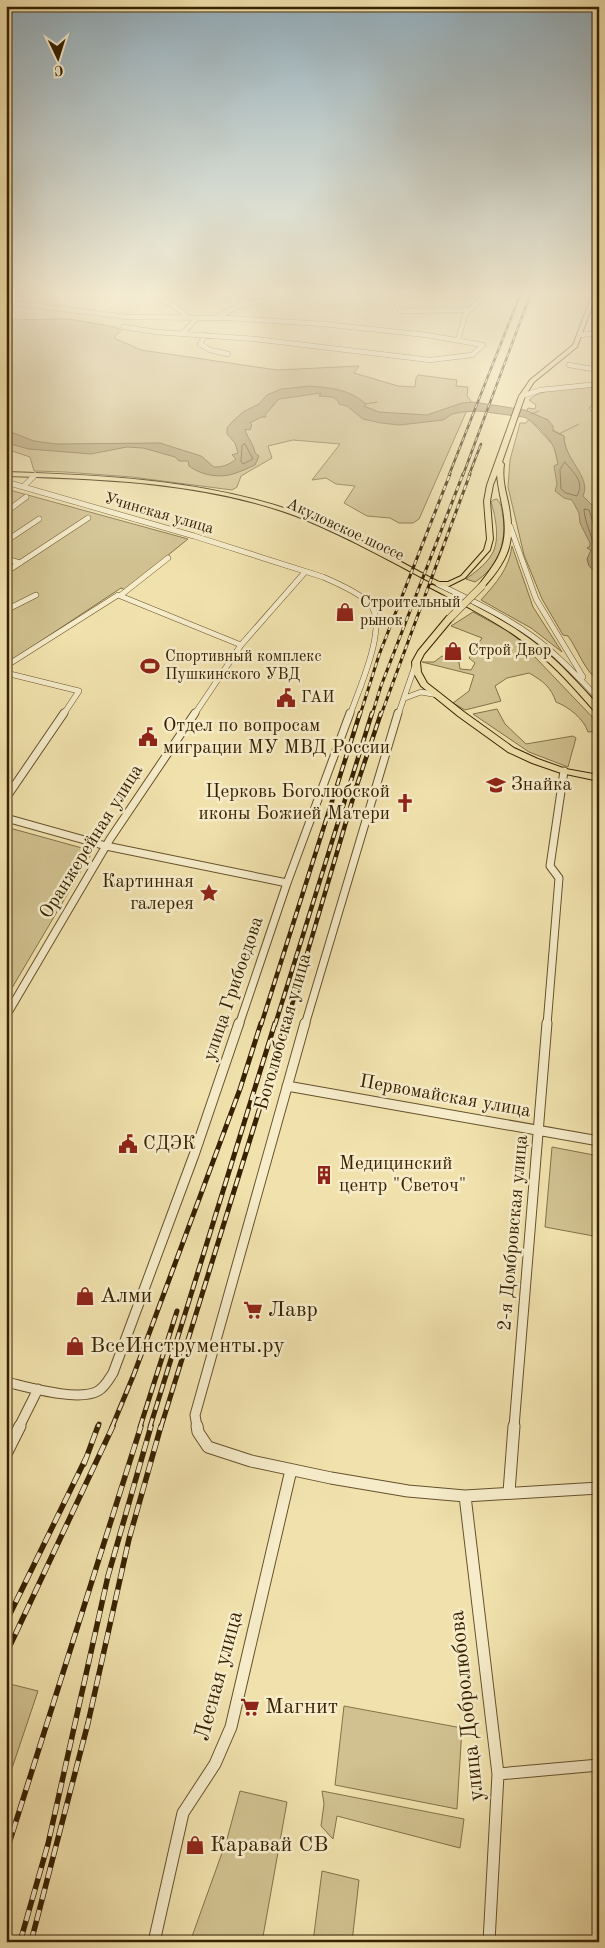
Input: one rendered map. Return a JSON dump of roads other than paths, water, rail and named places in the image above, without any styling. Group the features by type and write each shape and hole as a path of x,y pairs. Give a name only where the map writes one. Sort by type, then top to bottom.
{"main road":[{"path":"438,584 449,584 463,578 487,550 490,539 488,493 522,396 532,381"},
{"path":"501,458 500,480 510,526 508,544 503,559 482,586 450,618 421,653 416,662 420,679 476,726 511,750 535,762 596,779"},
{"name":"Акуловское шоссе","path":"6,475 142,483 234,496 278,508 319,524 438,584"},
{"name":"Акуловское шоссе","path":"33,476 192,493 235,501 275,512 308,525 488,616 524,639 548,657 599,711"}],"street":[{"path":"532,381 542,389"},
{"path":"526,388 542,389 599,384"},
{"path":"522,396 542,389"},
{"path":"26,487 25,485 33,476"},
{"name":"Учинская улица","path":"6,482 194,536 305,572"},
{"path":"6,512 26,497"},
{"path":"6,572 88,518"},
{"path":"6,541 39,520"},
{"path":"510,526 536,599 573,662 599,699"},
{"path":"6,666 114,596 121,595 168,558"},
{"path":"6,559 20,564"},
{"name":"Оранжерейная улица","path":"6,1016 106,846 241,645 305,572"},
{"name":"улица Грибоедова","path":"6,1382 73,1394 92,1394 105,1386 112,1373 194,1155 287,883 376,638 375,610 363,598 341,585 305,572"},
{"name":"Акуловское шоссе","path":"438,584 499,615 532,636 576,674 599,699"},
{"path":"6,610 36,595"},
{"path":"121,595 241,645"},
{"name":"Боголюбская улица","path":"291,1470 208,1447 198,1432 195,1415 286,1086 389,739 416,662"},
{"path":"6,673 79,691 6,798"},
{"path":"404,698 413,693 422,692 438,695"},
{"name":"2-я Домбровская улица","path":"509,1492 559,878 550,866 564,771"},
{"path":"6,818 106,846 287,883"},
{"name":"Первомайская улица","path":"286,1086 540,1129 599,1141"},
{"path":"6,1454 38,1389"},
{"path":"291,1470 408,1491 465,1496 599,1488"},
{"name":"Лесная улица","path":"154,1942 183,1813 215,1764 231,1727 291,1470"},
{"name":"улица Добролюбова","path":"465,1496 498,1774 489,1942"},
{"path":"498,1774 599,1766"}],"water":[{"path":"310,386 346,392 360,399 366,404 364,406 379,412 427,415 462,403 473,402 525,410 548,420 553,426 553,431 564,436 568,452 584,482 583,496 594,507 596,519 599,520 599,575 589,566 587,559 591,550 587,548 590,546 590,543 580,523 579,513 572,500 564,498 555,491 557,484 554,466 558,464 552,444 536,425 523,417 479,411 462,412 452,414 443,420 400,425 363,419 347,406 339,404 336,399 319,396 321,393 279,399 265,415 266,417 261,417 250,423 252,425 250,430 245,429 255,453 259,456 255,465 224,476 199,472 189,466 188,461 179,461 175,457 143,448 127,447 91,454 29,449 6,443 6,430 34,441 56,444 160,443 201,456 214,467 220,467 236,459 232,455 238,453 235,443 227,434 227,428 243,412 259,404 267,395 281,389"}],"waterway":[{"path":"366,404 377,402"},
{"path":"531,414 539,411"},
{"path":"559,434 579,424"}],"railway":[{"path":"449,475 486,381"},
{"path":"463,475 498,381"},
{"path":"469,475 481,444"},
{"path":"360,715 379,655 450,474"},
{"path":"372,715 381,686 463,474"},
{"path":"381,715 470,474"},
{"path":"261,1025 360,713"},
{"path":"275,1025 372,713"},
{"path":"286,1025 356,788 381,713"},
{"path":"112,1427 134,1374 240,1089 261,1023"},
{"path":"150,1427 275,1023"},
{"path":"161,1427 286,1023"},
{"path":"140,1427 177,1311"},
{"path":"84,1464 98,1426"},
{"path":"6,1654 113,1426"},
{"path":"6,1853 141,1426"},
{"path":"20,1942 48,1844 108,1576 151,1426"},
{"path":"31,1942 88,1723 129,1539 161,1426"},
{"path":"6,1622 86,1458"}],"place":[{"name":"Строительный рынок","path":"345,612"},
{"name":"Строй Двор","path":"453,651"},
{"name":"Спортивный комплекс Пушкинского УВД","path":"150,666"},
{"name":"ГАИ","path":"286,698"},
{"name":"Отдел по вопросам миграции МУ МВД России","path":"148,737"},
{"name":"Знайка","path":"496,785"},
{"name":"Церковь Боголюбской иконы Божией Матери","path":"405,803"},
{"name":"Картинная галерея","path":"209,893"},
{"name":"СДЭК","path":"128,1144"},
{"name":"Медицинский центр \"Светоч\"","path":"324,1175"},
{"name":"Алми","path":"85,1296"},
{"name":"Лавр","path":"253,1310"},
{"name":"ВсеИнструменты.ру","path":"75,1346"},
{"name":"Магнит","path":"250,1707"},
{"name":"Каравай СВ","path":"195,1845"}]}
